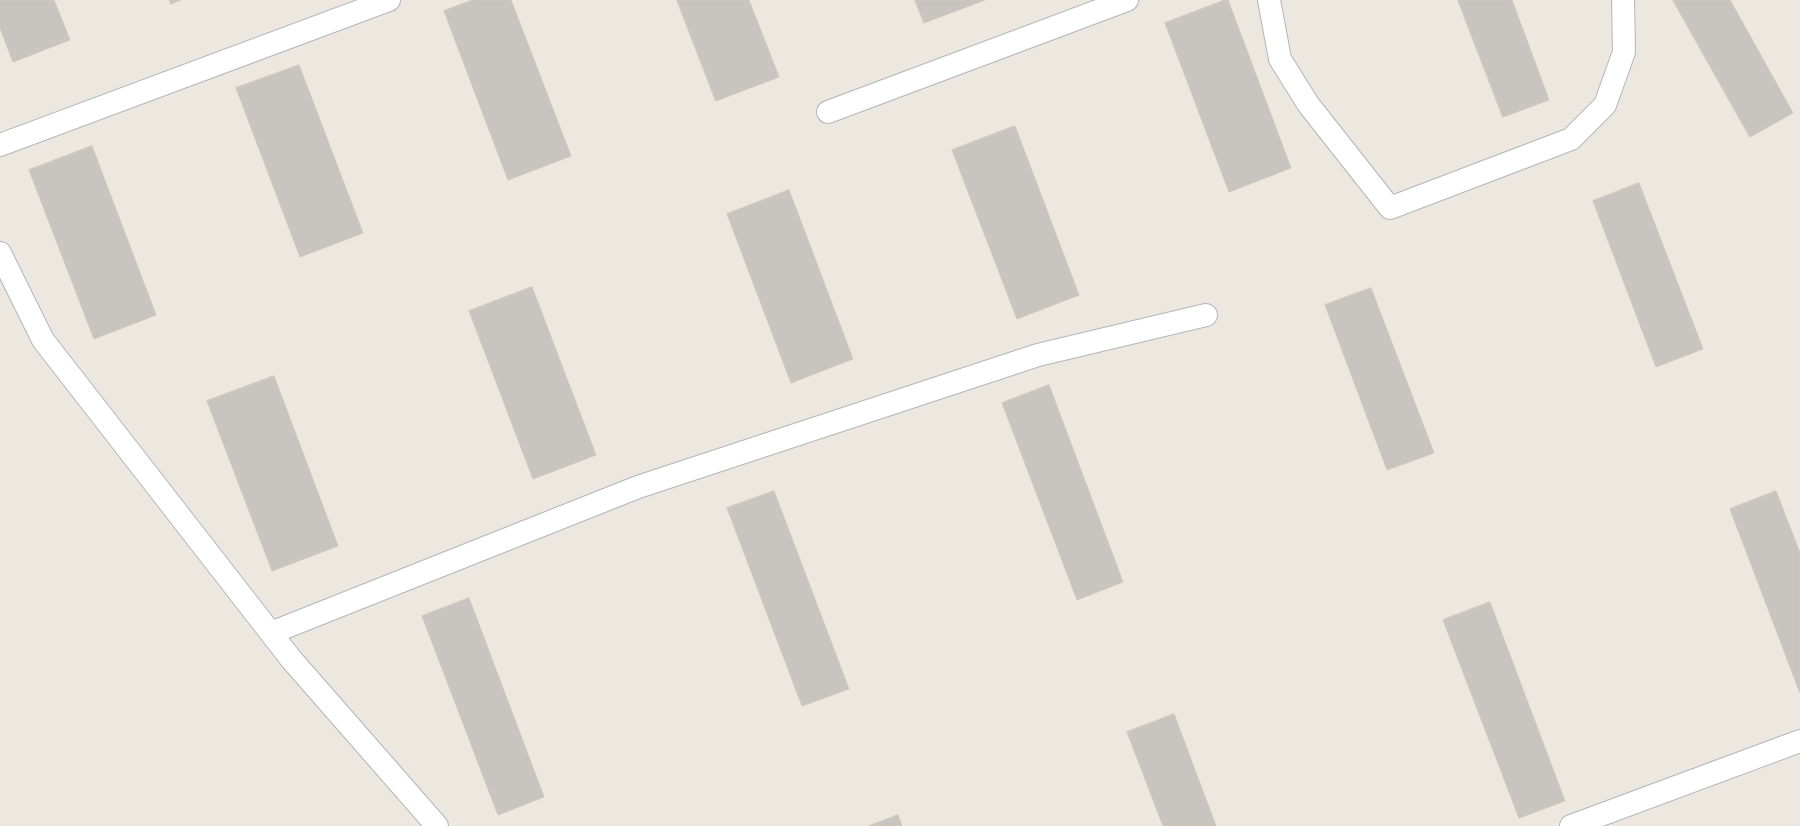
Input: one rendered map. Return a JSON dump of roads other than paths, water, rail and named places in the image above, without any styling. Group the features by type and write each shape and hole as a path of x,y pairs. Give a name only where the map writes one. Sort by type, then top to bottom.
{"street":[{"path":"0,145 388,0"},
{"path":"828,112 1127,0"},
{"path":"1269,0 1280,59 1308,104 1390,208 1571,139 1605,105 1624,52 1623,0"},
{"path":"0,253 43,340 291,659 437,826"},
{"path":"271,633 638,487 1038,355 1206,315"},
{"path":"1571,826 1800,741"}]}
